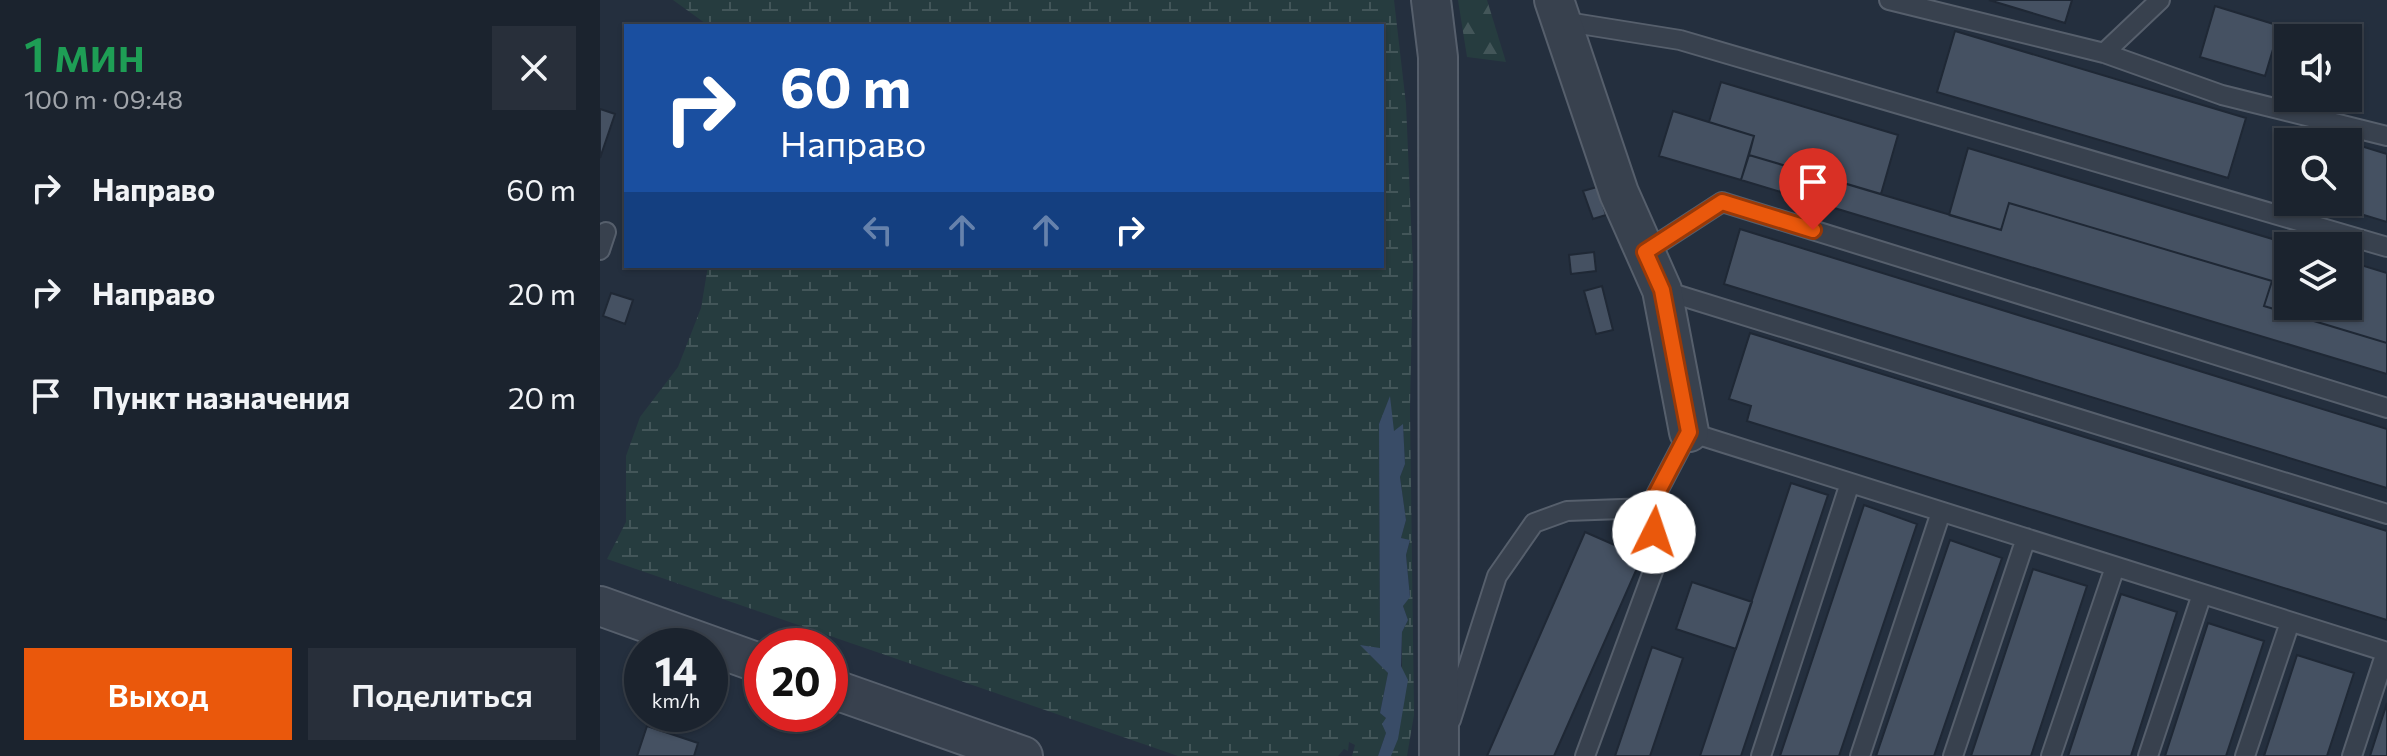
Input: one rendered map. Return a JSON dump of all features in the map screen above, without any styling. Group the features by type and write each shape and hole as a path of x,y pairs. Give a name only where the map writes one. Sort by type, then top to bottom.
{"street":[{"path":"1431,0 1438,57 1440,753"},
{"path":"1557,10 1619,193 1662,290 1689,432"},
{"path":"600,606 744,658"},
{"path":"848,694 1023,756"}],"lane":[{"path":"1889,0 2104,53 2222,95 2386,134"},
{"path":"2104,53 2160,0"},
{"path":"1557,10 1680,40 2387,247"},
{"path":"1645,252 1722,202 2387,408"},
{"path":"1662,290 2387,514"},
{"path":"1585,756 1659,555 1649,508 1689,432 2387,652 2352,756"},
{"path":"1761,756 1850,483"},
{"path":"1440,753 1497,576 1534,523 1567,511 1649,508"},
{"path":"1860,756 1941,512"},
{"path":"1953,756 2026,538"},
{"path":"2051,756 2115,567"},
{"path":"2148,756 2202,594"},
{"path":"2245,756 2290,622"}],"green space":[{"path":"673,0 1394,0 1406,104 1413,267 1410,408 1414,715 1407,756 1391,756 1402,709 1402,632 1408,620 1403,606 1410,596 1406,555 1410,541 1401,538 1406,520 1400,477 1405,464 1403,425 1393,432 1390,398 1379,424 1380,649 1362,646 1388,673 1380,713 1386,718 1386,733 1378,756 1352,756 1355,745 1349,742 1348,751 1344,749 1338,756 1178,756 848,642 848,628 807,628 607,559 626,522 626,456 640,417 678,367 701,308 708,268 1384,268 1384,24 706,24"},
{"path":"1458,0 1487,0 1506,62 1467,57"}],"water":[{"path":"1390,396 1394,431 1403,424 1405,464 1400,477 1406,520 1401,538 1410,540 1406,555 1410,597 1403,606 1408,620 1402,632 1401,666 1408,680 1398,739 1391,756 1378,756 1386,733 1382,724 1386,718 1380,713 1388,673 1360,645 1380,648 1379,424"}],"building":[{"path":"1989,0 2072,0 2065,23"},
{"path":"2215,6 2274,24 2274,46 2265,76 2200,57"},
{"path":"1955,31 2246,118 2228,178 1937,92"},
{"path":"1721,82 1898,135 1881,194 1749,155 1754,136 1709,122"},
{"path":"600,109 615,114 600,158"},
{"path":"1673,111 1754,136 1741,180 1659,156"},
{"path":"2362,146 2387,154 2387,222 2362,214"},
{"path":"1968,148 2274,239 2274,309 2264,306 2272,281 2009,203 2001,230 1949,215"},
{"path":"1749,155 2001,230 2009,203 2272,281 2264,306 2274,309 2274,320 2311,320 2387,343 2387,374 1741,180"},
{"path":"1597,187 1606,215 1593,219 1583,191"},
{"path":"1740,229 2387,429 2387,488 1724,284"},
{"path":"1594,252 1596,271 1571,274 1569,255"},
{"path":"2362,265 2387,273 2387,343 2311,320 2362,320"},
{"path":"1602,286 1613,330 1596,334 1584,291"},
{"path":"611,293 633,300 625,324 603,316"},
{"path":"1750,333 2387,531 2387,620 1747,421 1751,406 1729,399"},
{"path":"1791,483 1828,495 1741,756 1700,756"},
{"path":"1864,505 1917,524 1839,756 1780,756"},
{"path":"1585,532 1642,557 1554,756 1487,756"},
{"path":"1950,540 2002,558 1934,756 1876,756"},
{"path":"2033,569 2087,586 2031,756 1971,756"},
{"path":"1692,582 1752,602 1736,649 1676,629"},
{"path":"2121,594 2177,612 2131,756 2068,756"},
{"path":"2208,623 2264,641 2226,756 2165,756"},
{"path":"1652,647 1683,658 1650,756 1615,756"},
{"path":"2297,655 2354,673 2327,756 2264,756"},
{"path":"2387,703 2387,756 2370,756"},
{"path":"645,732 665,732 698,743 694,756 637,756"}],"route":[{"path":"1654,532 1649,508 1689,432 1662,290 1645,252 1722,202 1813,230"}]}
